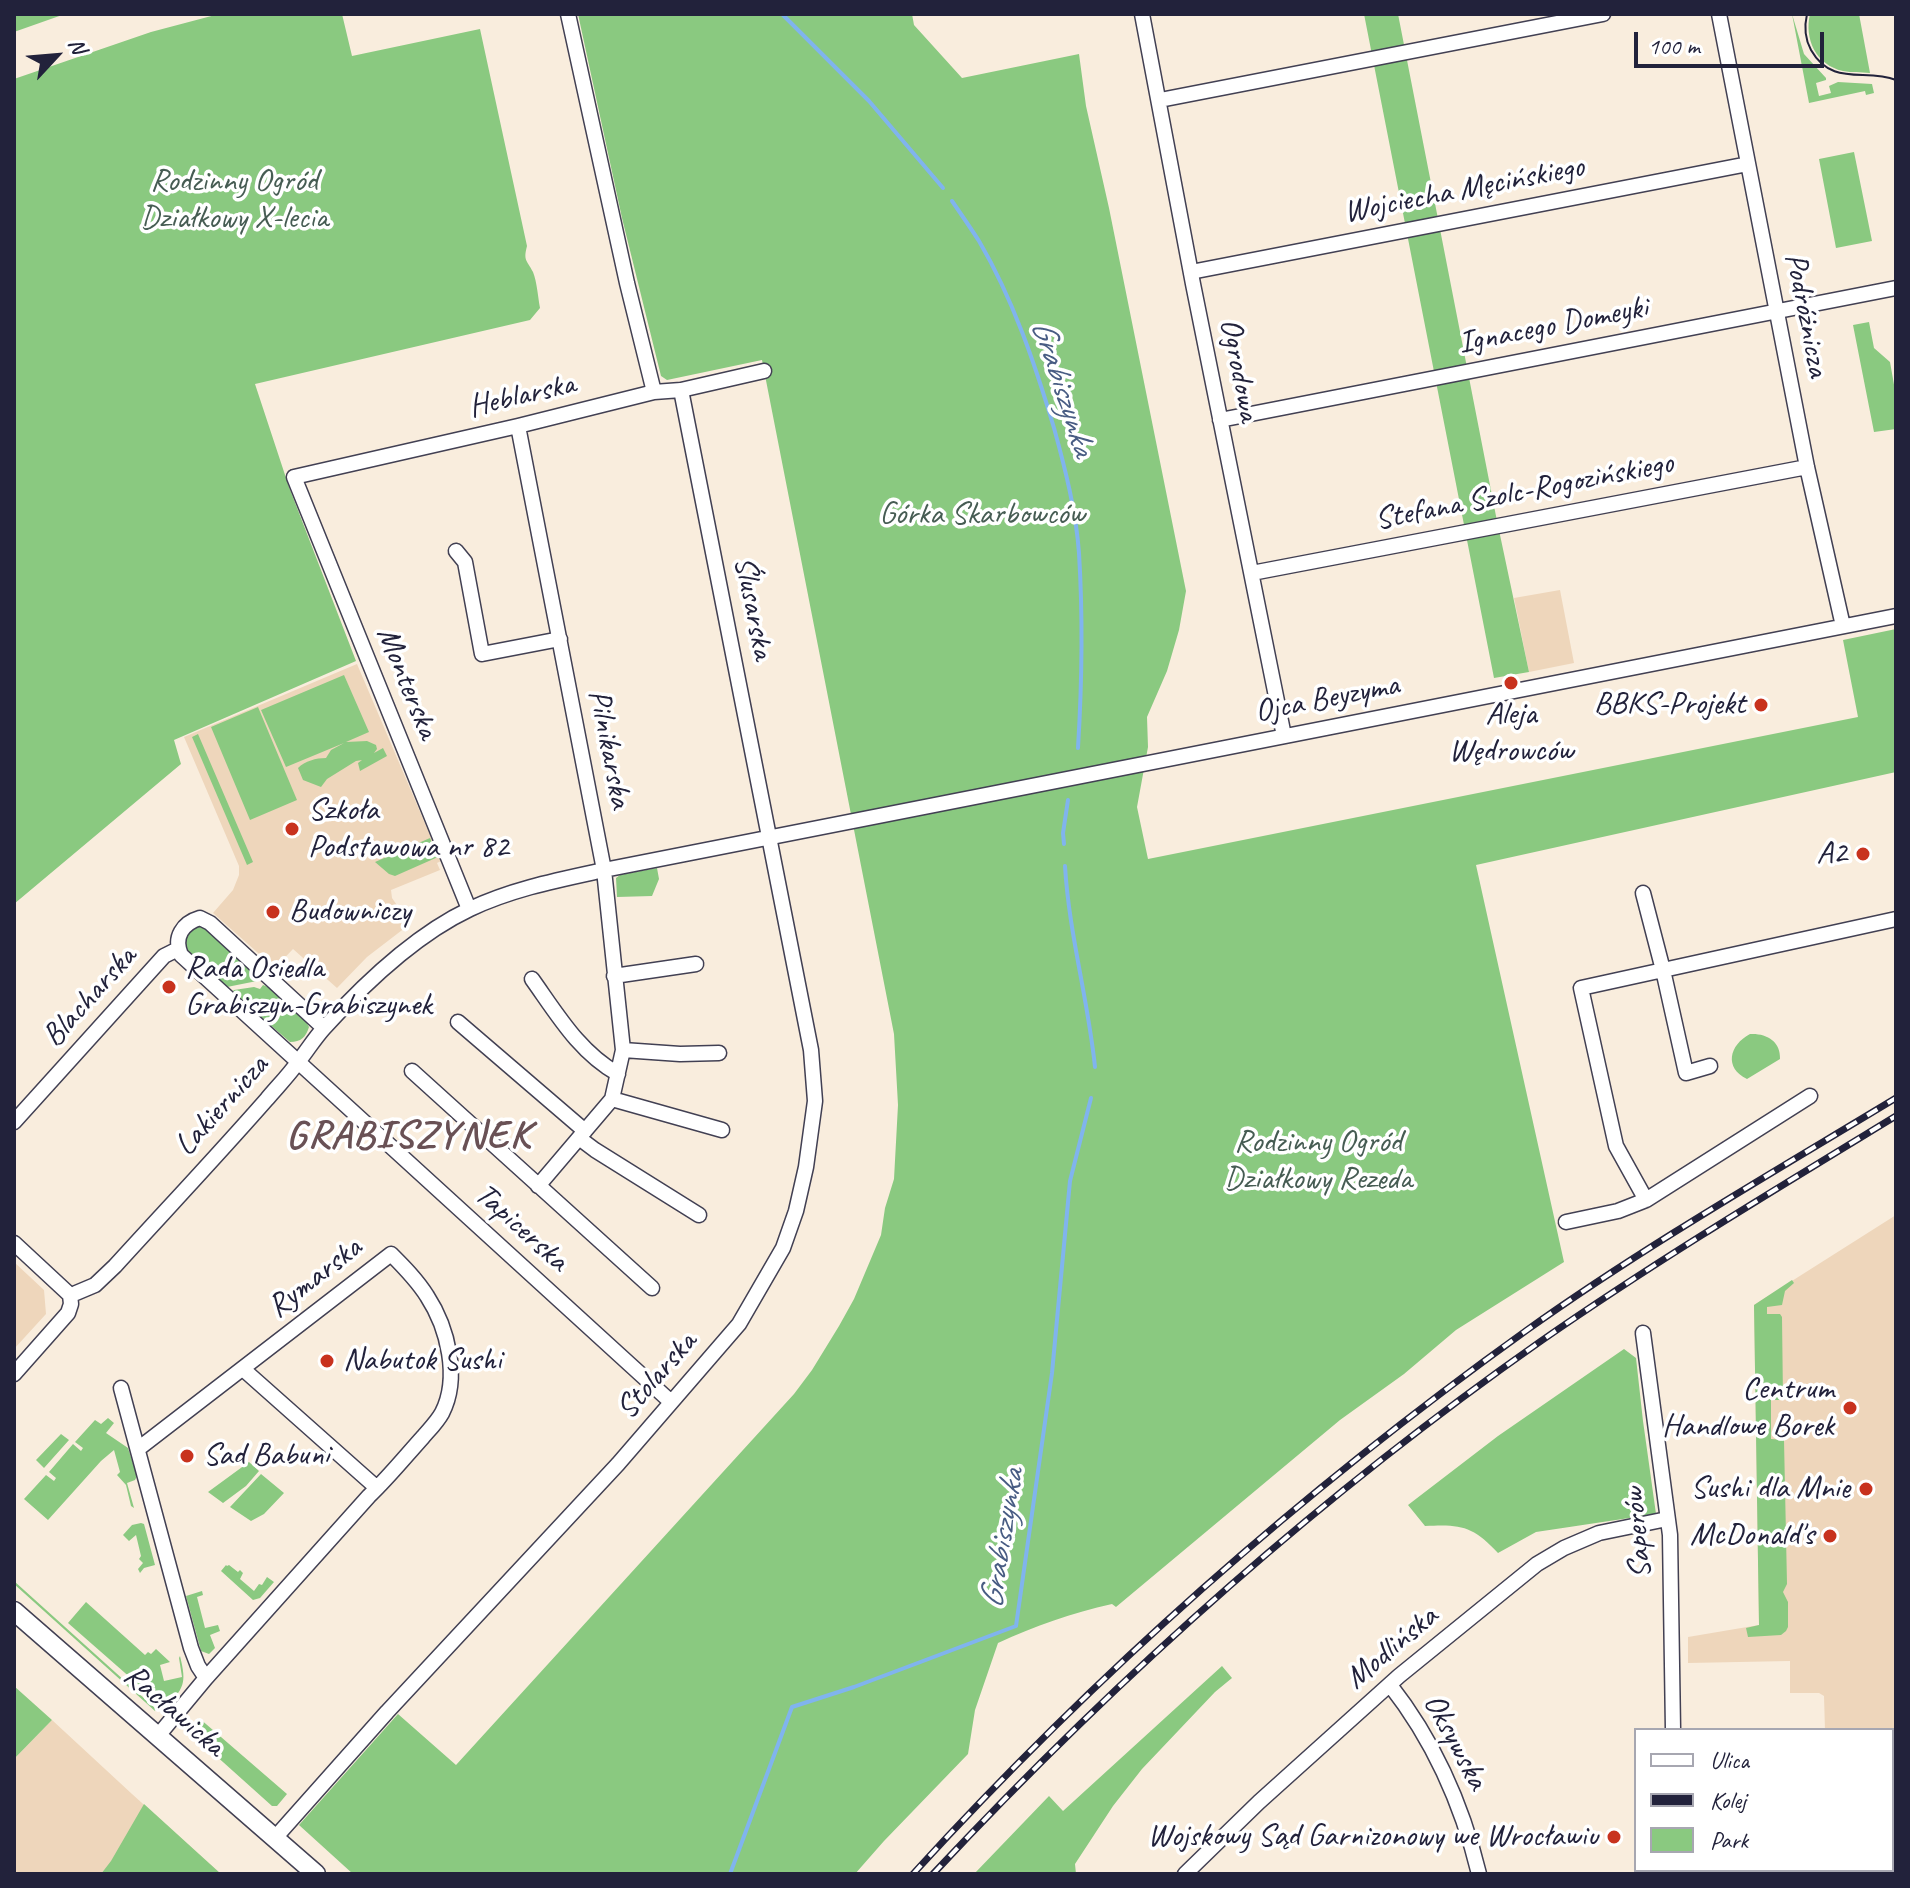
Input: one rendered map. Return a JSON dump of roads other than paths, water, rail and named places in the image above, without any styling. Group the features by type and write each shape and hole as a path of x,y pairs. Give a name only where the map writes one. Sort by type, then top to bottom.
{"street":[{"path":"568,14 654,392"},
{"name":"Ogrodowa","path":"1142,14 1284,736"},
{"path":"1160,100 1603,14"},
{"name":"Podróżnicza","path":"1719,14 1807,467 1843,626"},
{"name":"Wojciecha Męcińskiego","path":"1191,272 1748,164"},
{"name":"Ignacego Domeyki","path":"1220,420 1896,288"},
{"name":"Heblarska","path":"294,477 654,392 681,390 764,371"},
{"name":"Ślusarska","path":"681,390 769,837"},
{"name":"Pilnikarska","path":"518,426 604,870 623,1050 612,1099"},
{"name":"Stefana Szolc-Rogozińskiego","path":"1252,573 1807,467"},
{"name":"Monterska","path":"294,477 469,909"},
{"path":"456,551 465,562 482,654 560,639"},
{"name":"Ojca Beyzyma","path":"769,837 1896,616"},
{"name":"Lakiernicza","path":"76,1293 95,1285 115,1266 299,1062 324,1028 364,987 429,934 469,909 536,885 769,837"},
{"name":"Stolarska","path":"274,1839 387,1712 618,1464 739,1324 783,1248 806,1167 815,1101 811,1050 769,837"},
{"path":"1643,893 1686,1073 1710,1066"},
{"path":"1646,1200 1616,1146 1581,988 1896,919"},
{"name":"Blacharska","path":"299,1062 181,955 177,943 181,931 190,921 204,920 324,1028"},
{"name":"Blacharska","path":"14,1122 164,956 178,949"},
{"path":"614,976 696,964"},
{"path":"532,979 571,1034 596,1060 618,1074"},
{"path":"458,1022 595,1150 699,1215"},
{"path":"623,1050 719,1053"},
{"name":"Tapicerska","path":"299,1062 671,1402"},
{"path":"412,1071 652,1288"},
{"path":"1566,1222 1618,1211 1646,1200 1810,1096"},
{"path":"538,1186 612,1099 722,1130"},
{"path":"14,1243 70,1295 71,1304 68,1313 14,1374"},
{"name":"Rymarska","path":"138,1449 391,1254 429,1298 441,1323 452,1379 441,1416 157,1737"},
{"name":"Saperów","path":"1643,1333 1670,1548 1673,1728"},
{"path":"243,1369 377,1488"},
{"path":"121,1388 191,1648 206,1678"},
{"name":"Modlińska","path":"1185,1874 1259,1802 1390,1685 1515,1580 1564,1548 1599,1533 1667,1519"},
{"name":"Racławicka","path":"14,1611 316,1874"},
{"name":"Oksywska","path":"1390,1685 1447,1775 1479,1874"},
{"name":"Racławicka","path":"294,1857 306,1874"}],"waterway":[{"name":"Grabiszynka","path":"782,14 869,101 943,188"},
{"name":"Grabiszynka","path":"952,201 979,241 1013,309 1039,380 1066,474 1079,553 1082,650 1078,748"},
{"name":"Grabiszynka","path":"1064,844 1068,800"},
{"name":"Grabiszynka","path":"1065,866 1070,917 1095,1067"},
{"name":"Grabiszynka","path":"730,1874 792,1707 1016,1626 1052,1373 1070,1181 1091,1098"}],"tram line":[{"path":"1807,14 1809,46 1829,69 1896,80"}],"railway":[{"path":"913,1874 1055,1726 1130,1655 1206,1586 1363,1454 1572,1299 1709,1211 1896,1098"},
{"path":"933,1874 1075,1729 1148,1660 1223,1592 1379,1462 1459,1400 1584,1311 1896,1116"}],"place":[{"name":"Aleja Wędrowców","path":"1511,683"},
{"name":"BBKS-Projekt","path":"1761,705"},
{"name":"Szkoła Podstawowa nr 82","path":"292,829"},
{"name":"A2","path":"1863,854"},
{"name":"Budowniczy","path":"273,912"},
{"name":"Rada Osiedla Grabiszyn-Grabiszynek","path":"169,987"},
{"name":"Nabutok Sushi","path":"327,1361"},
{"name":"Centrum Handlowe Borek","path":"1850,1408"},
{"name":"Sad Babuni","path":"187,1456"},
{"name":"Sushi dla Mnie","path":"1866,1489"},
{"name":"McDonald's","path":"1830,1536"},
{"name":"Wojskowy Sąd Garnizonowy we Wrocławiu","path":"1614,1837"}],"district":[{"name":"GRABISZYNEK","path":"409,1137"}],"park label":[{"name":"Rodzinny Ogród Działkowy X-lecia","path":"234,200"},
{"name":"Górka Skarbowców","path":"982,515"},
{"name":"Rodzinny Ogród Działkowy Rezeda","path":"1318,1162"}]}
